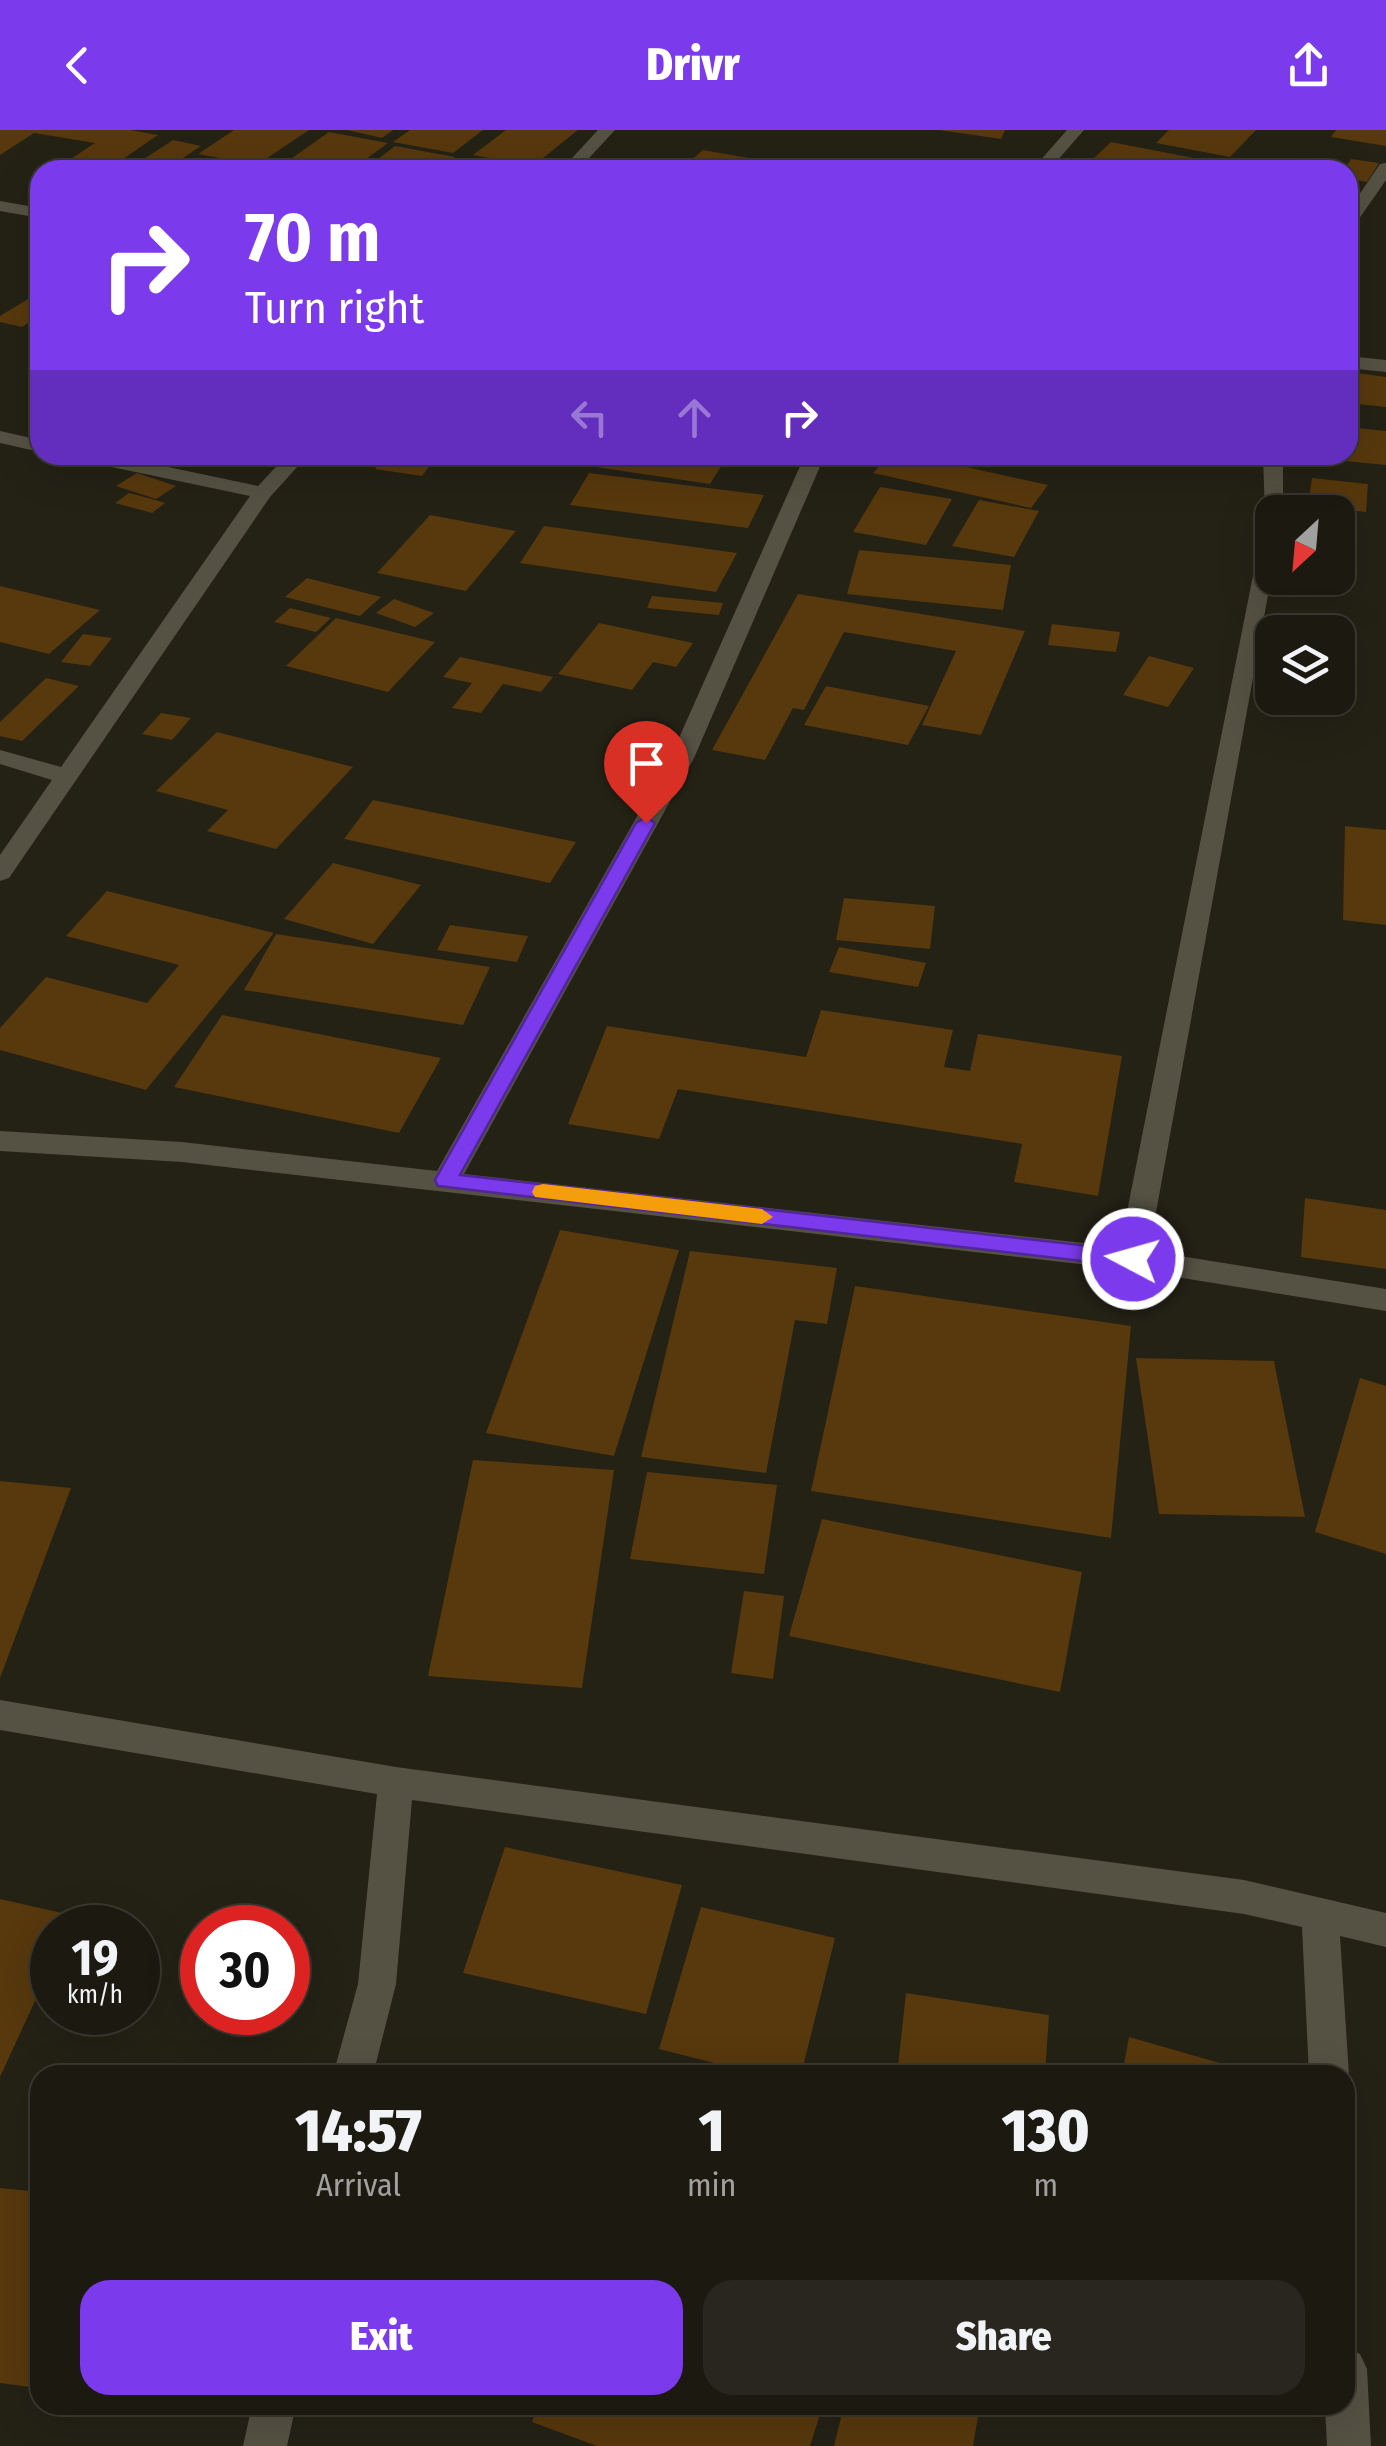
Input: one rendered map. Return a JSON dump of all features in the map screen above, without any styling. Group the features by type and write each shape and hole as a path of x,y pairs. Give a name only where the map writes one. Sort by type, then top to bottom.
{"street":[{"path":"578,160 607,130"},
{"path":"1049,160 1076,130"},
{"path":"1358,208 1386,168"},
{"path":"0,206 30,211"},
{"path":"1358,363 1386,366"},
{"path":"0,437 30,444"},
{"path":"130,465 263,493"},
{"path":"0,872 263,493 289,465"},
{"path":"446,1180 682,758 811,465"},
{"path":"1273,465 1273,495"},
{"path":"1133,1259 1258,595"},
{"path":"0,757 68,777"},
{"path":"0,1142 182,1152 446,1180 1133,1259 1386,1300"},
{"path":"0,1715 396,1782 1244,1897 1386,1930"},
{"path":"356,2065 377,1984 396,1782"},
{"path":"1320,1914 1328,2065"},
{"path":"264,2446 272,2415"},
{"path":"1347,2415 1349,2446"}],"building":[{"path":"0,130 130,130 158,135 122,160 69,160 95,143 34,133 0,155"},
{"path":"234,130 309,130 264,160 230,160 198,154"},
{"path":"347,130 393,130 382,138"},
{"path":"410,130 483,130 453,153 393,142"},
{"path":"506,130 578,130 540,160 473,155"},
{"path":"939,130 1005,130 1001,139"},
{"path":"1169,130 1256,130 1230,157 1156,143"},
{"path":"1336,130 1386,130 1386,146 1331,137"},
{"path":"329,132 388,143 365,160 289,160"},
{"path":"173,140 201,146 180,160 142,160"},
{"path":"1111,142 1204,160 1092,160"},
{"path":"395,146 455,157 451,160 377,160"},
{"path":"703,150 760,160 692,160"},
{"path":"1358,160 1379,163 1367,182 1358,181"},
{"path":"30,300 30,322 22,327 0,322 0,316"},
{"path":"1358,373 1386,377 1386,407 1358,404"},
{"path":"1358,428 1386,431 1386,465 1358,462"},
{"path":"378,465 430,465 422,476 375,469"},
{"path":"597,465 722,465 710,484"},
{"path":"880,465 957,465 1048,485 1031,508 873,473"},
{"path":"137,473 176,486 156,499 116,486"},
{"path":"589,473 764,495 748,528 570,505"},
{"path":"1312,478 1368,484 1366,512 1355,511 1355,495 1310,495"},
{"path":"880,487 952,499 926,545 853,532"},
{"path":"129,493 165,503 152,513 115,503"},
{"path":"979,500 1039,511 1014,557 952,546"},
{"path":"430,515 516,531 466,591 377,573"},
{"path":"544,526 737,553 716,592 520,563"},
{"path":"859,550 1011,565 1003,610 847,594"},
{"path":"307,578 381,597 360,616 285,597"},
{"path":"0,586 100,610 49,654 0,642"},
{"path":"798,594 1025,631 981,735 922,725 956,651 844,632 804,710 793,708 765,760 712,750"},
{"path":"652,596 723,603 719,615 647,608"},
{"path":"394,599 434,613 415,627 376,613"},
{"path":"290,608 331,618 316,632 274,622"},
{"path":"336,618 435,642 388,692 286,666"},
{"path":"599,623 693,643 676,667 653,662 632,690 558,674"},
{"path":"1052,624 1120,632 1116,652 1048,645"},
{"path":"83,634 112,638 90,666 61,662"},
{"path":"1149,656 1194,668 1168,707 1123,695"},
{"path":"460,657 553,677 541,692 503,684 481,713 452,708 472,683 443,677"},
{"path":"46,678 79,686 22,741 0,736 0,722"},
{"path":"826,686 929,706 908,745 804,725"},
{"path":"161,713 191,718 172,740 142,734"},
{"path":"217,732 353,767 276,849 207,831 228,810 156,791"},
{"path":"373,800 576,842 550,883 344,839"},
{"path":"1345,826 1386,830 1386,925 1343,920"},
{"path":"333,863 421,885 373,944 284,919"},
{"path":"107,891 274,933 146,1090 0,1050 0,1028 46,977 147,1003 179,965 66,936"},
{"path":"844,898 935,906 930,949 836,940"},
{"path":"450,925 528,936 517,962 437,950"},
{"path":"276,934 490,967 463,1025 244,990"},
{"path":"839,947 926,963 918,987 829,972"},
{"path":"821,1010 953,1030 944,1067 970,1071 978,1034 1122,1056 1098,1196 1014,1182 1022,1144 678,1089 659,1139 568,1124 607,1026 806,1057"},
{"path":"222,1015 441,1058 399,1133 174,1087"},
{"path":"1305,1198 1386,1210 1386,1269 1301,1257"},
{"path":"560,1230 679,1250 614,1456 486,1433"},
{"path":"690,1251 837,1268 827,1324 795,1320 766,1473 641,1457"},
{"path":"855,1286 1131,1326 1111,1538 811,1491"},
{"path":"1136,1358 1274,1361 1305,1517 1159,1514"},
{"path":"1360,1378 1386,1386 1386,1554 1315,1532"},
{"path":"473,1460 614,1470 582,1688 428,1676"},
{"path":"647,1472 777,1485 764,1574 630,1559"},
{"path":"0,1481 71,1488 0,1678"},
{"path":"822,1519 1082,1572 1060,1692 789,1636"},
{"path":"744,1591 784,1596 773,1679 731,1673"},
{"path":"505,1847 682,1885 646,2014 463,1973"},
{"path":"0,1899 30,1906 30,2012 0,2077"},
{"path":"701,1907 835,1938 803,2065 722,2065 659,2049"},
{"path":"906,1993 1049,2015 1046,2065 898,2065"},
{"path":"1129,2037 1227,2065 1124,2065"},
{"path":"0,2188 30,2191 30,2387 0,2383"},
{"path":"534,2415 820,2415 810,2446 597,2446 532,2422"},
{"path":"842,2415 978,2415 973,2446 834,2446"}],"slow traffic":[{"path":"543,1192 762,1217"}],"route":[{"path":"646,823 446,1180 1133,1259"}]}
